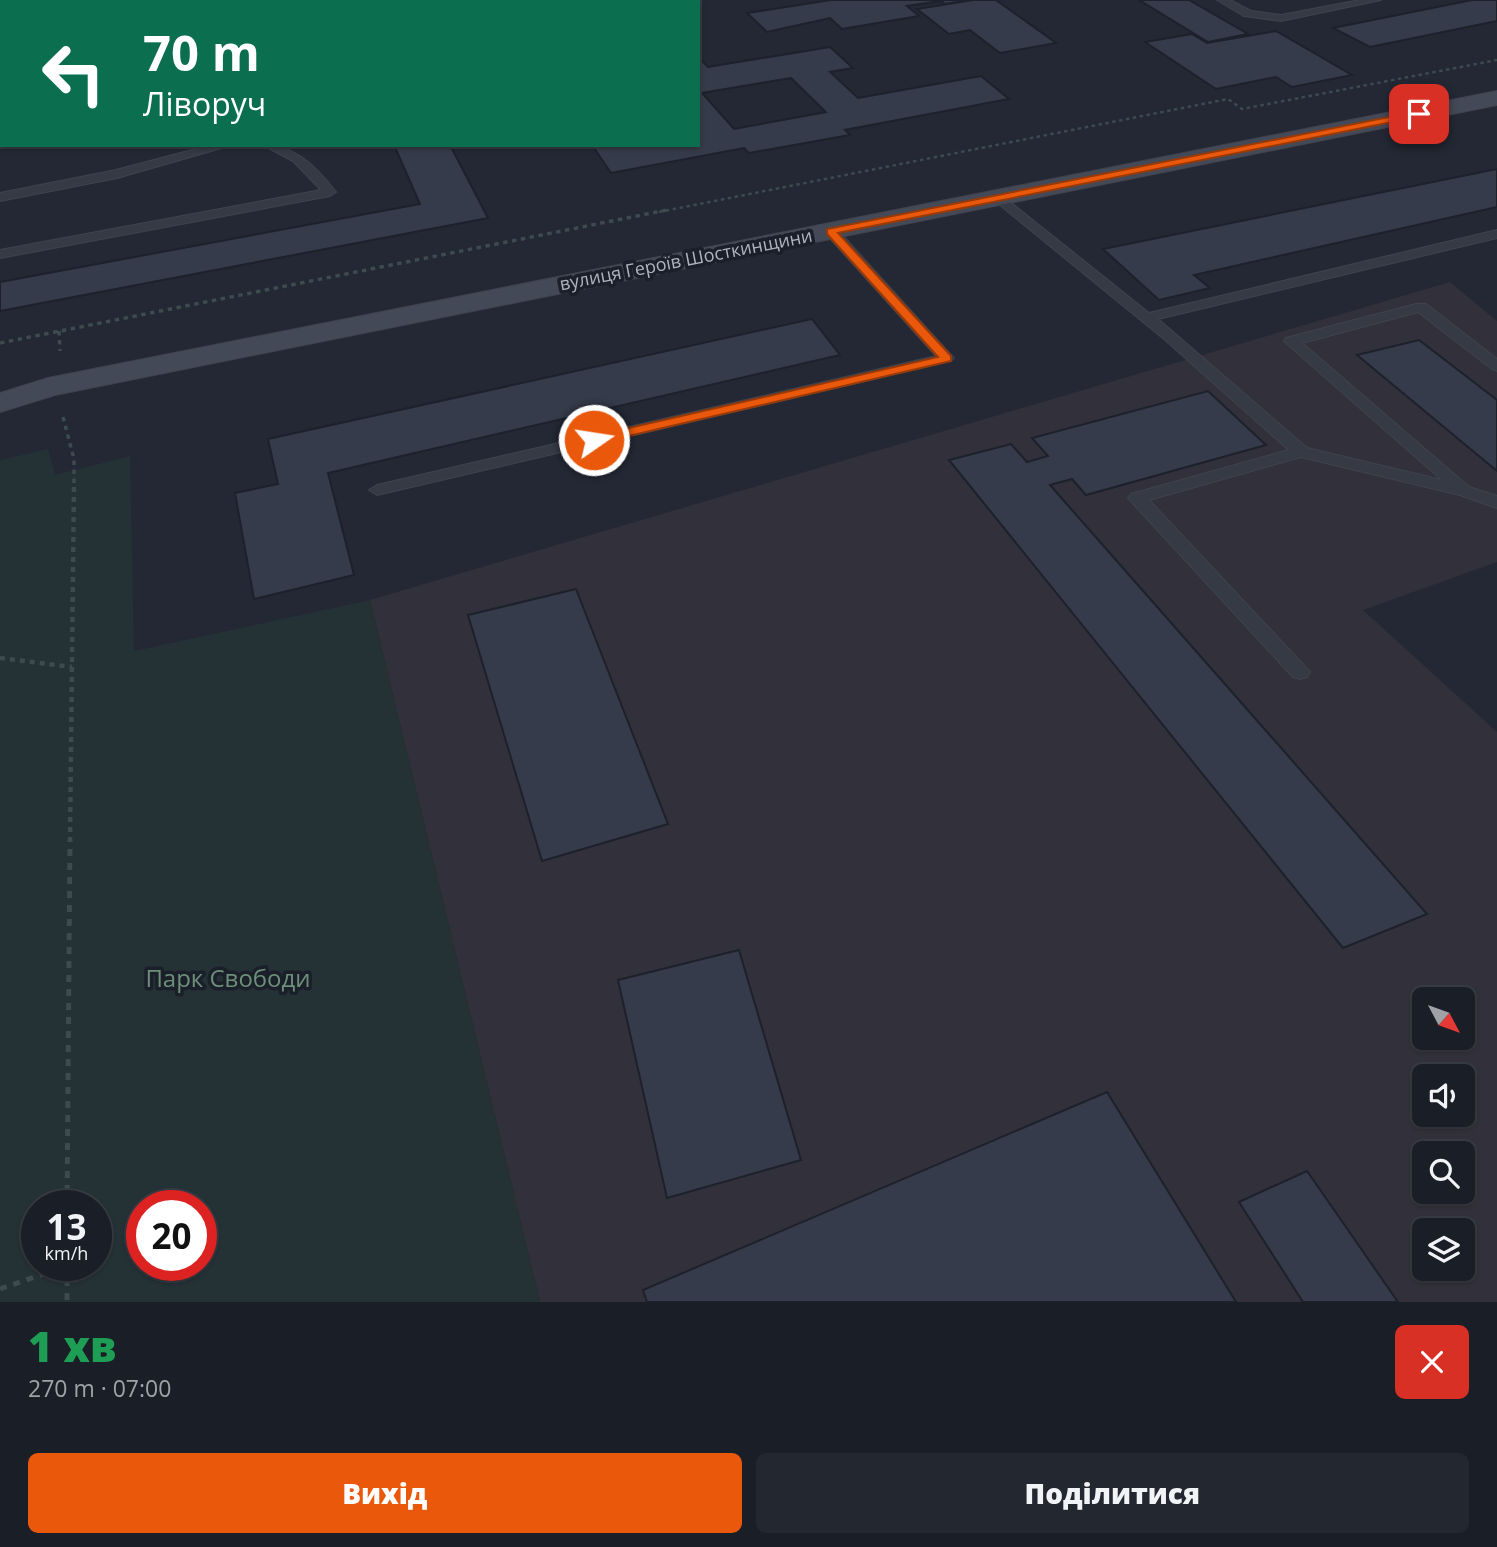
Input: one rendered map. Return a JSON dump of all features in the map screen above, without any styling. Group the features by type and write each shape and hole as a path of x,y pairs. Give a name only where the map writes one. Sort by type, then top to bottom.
{"street":[{"name":"вулиця Героїв Шосткинщини","path":"0,403 61,384 1497,98"}],"lane":[{"path":"1222,0 1248,14 1281,18 1377,0"},
{"path":"0,197 117,174 218,147"},
{"path":"0,254 330,192 297,158 273,147"},
{"path":"1000,198 1301,452 1464,491 1497,502"},
{"path":"377,490 946,358 831,231"},
{"path":"1145,318 1497,234"},
{"path":"1464,491 1291,341 1421,307 1497,366"},
{"path":"1300,672 1137,498 1301,452"}],"path":[{"path":"0,343 1228,99 1242,109 1497,60"},
{"path":"61,409 74,459 67,1190"},
{"path":"0,658 72,667"},
{"path":"0,1289 22,1281"},
{"path":"67,1281 67,1302"}],"shaded area":[{"path":"1450,282 1497,321 1497,562 1363,610 1497,732 1497,1302 540,1302 370,600"}],"green space":[{"name":"Парк Свободи","path":"48,449 55,475 130,456 134,651 370,600 540,1302 0,1302 0,460"}],"building":[{"path":"831,0 971,0 907,6 919,16 842,29 830,18 767,32 747,13"},
{"path":"973,0 996,0 1056,43 1000,53 970,30 949,34 917,9"},
{"path":"1139,0 1189,0 1248,34 1208,42"},
{"path":"1472,0 1497,0 1497,21 1370,47 1333,28"},
{"path":"1276,31 1352,75 1292,87 1276,77 1216,89 1145,42 1192,34 1207,43"},
{"path":"830,47 853,68 830,72 858,98 981,76 1009,99 845,130 850,135 749,153 744,148 611,173 593,147 700,147 700,59 708,67","holes":["791,78 826,112 734,129 702,93"]},
{"path":"395,147 451,147 488,218 0,311 0,282 420,204"},
{"path":"1497,169 1497,207 1194,275 1210,288 1159,300 1103,249"},
{"path":"812,319 840,355 328,473 354,575 254,599 235,493 278,484 268,439"},
{"path":"1419,340 1497,400 1497,471 1357,355"},
{"path":"1208,391 1266,445 1086,495 1072,479 1050,485 1427,914 1343,948 949,460 1011,444 1027,462 1048,456 1032,438"},
{"path":"576,589 668,824 542,861 468,615"},
{"path":"739,950 801,1160 667,1198 618,980"},
{"path":"1107,1092 1236,1302 647,1302 643,1290"},
{"path":"1307,1171 1398,1302 1303,1302 1239,1202"}],"route":[{"path":"594,440 946,358 831,231 1419,114"}]}
